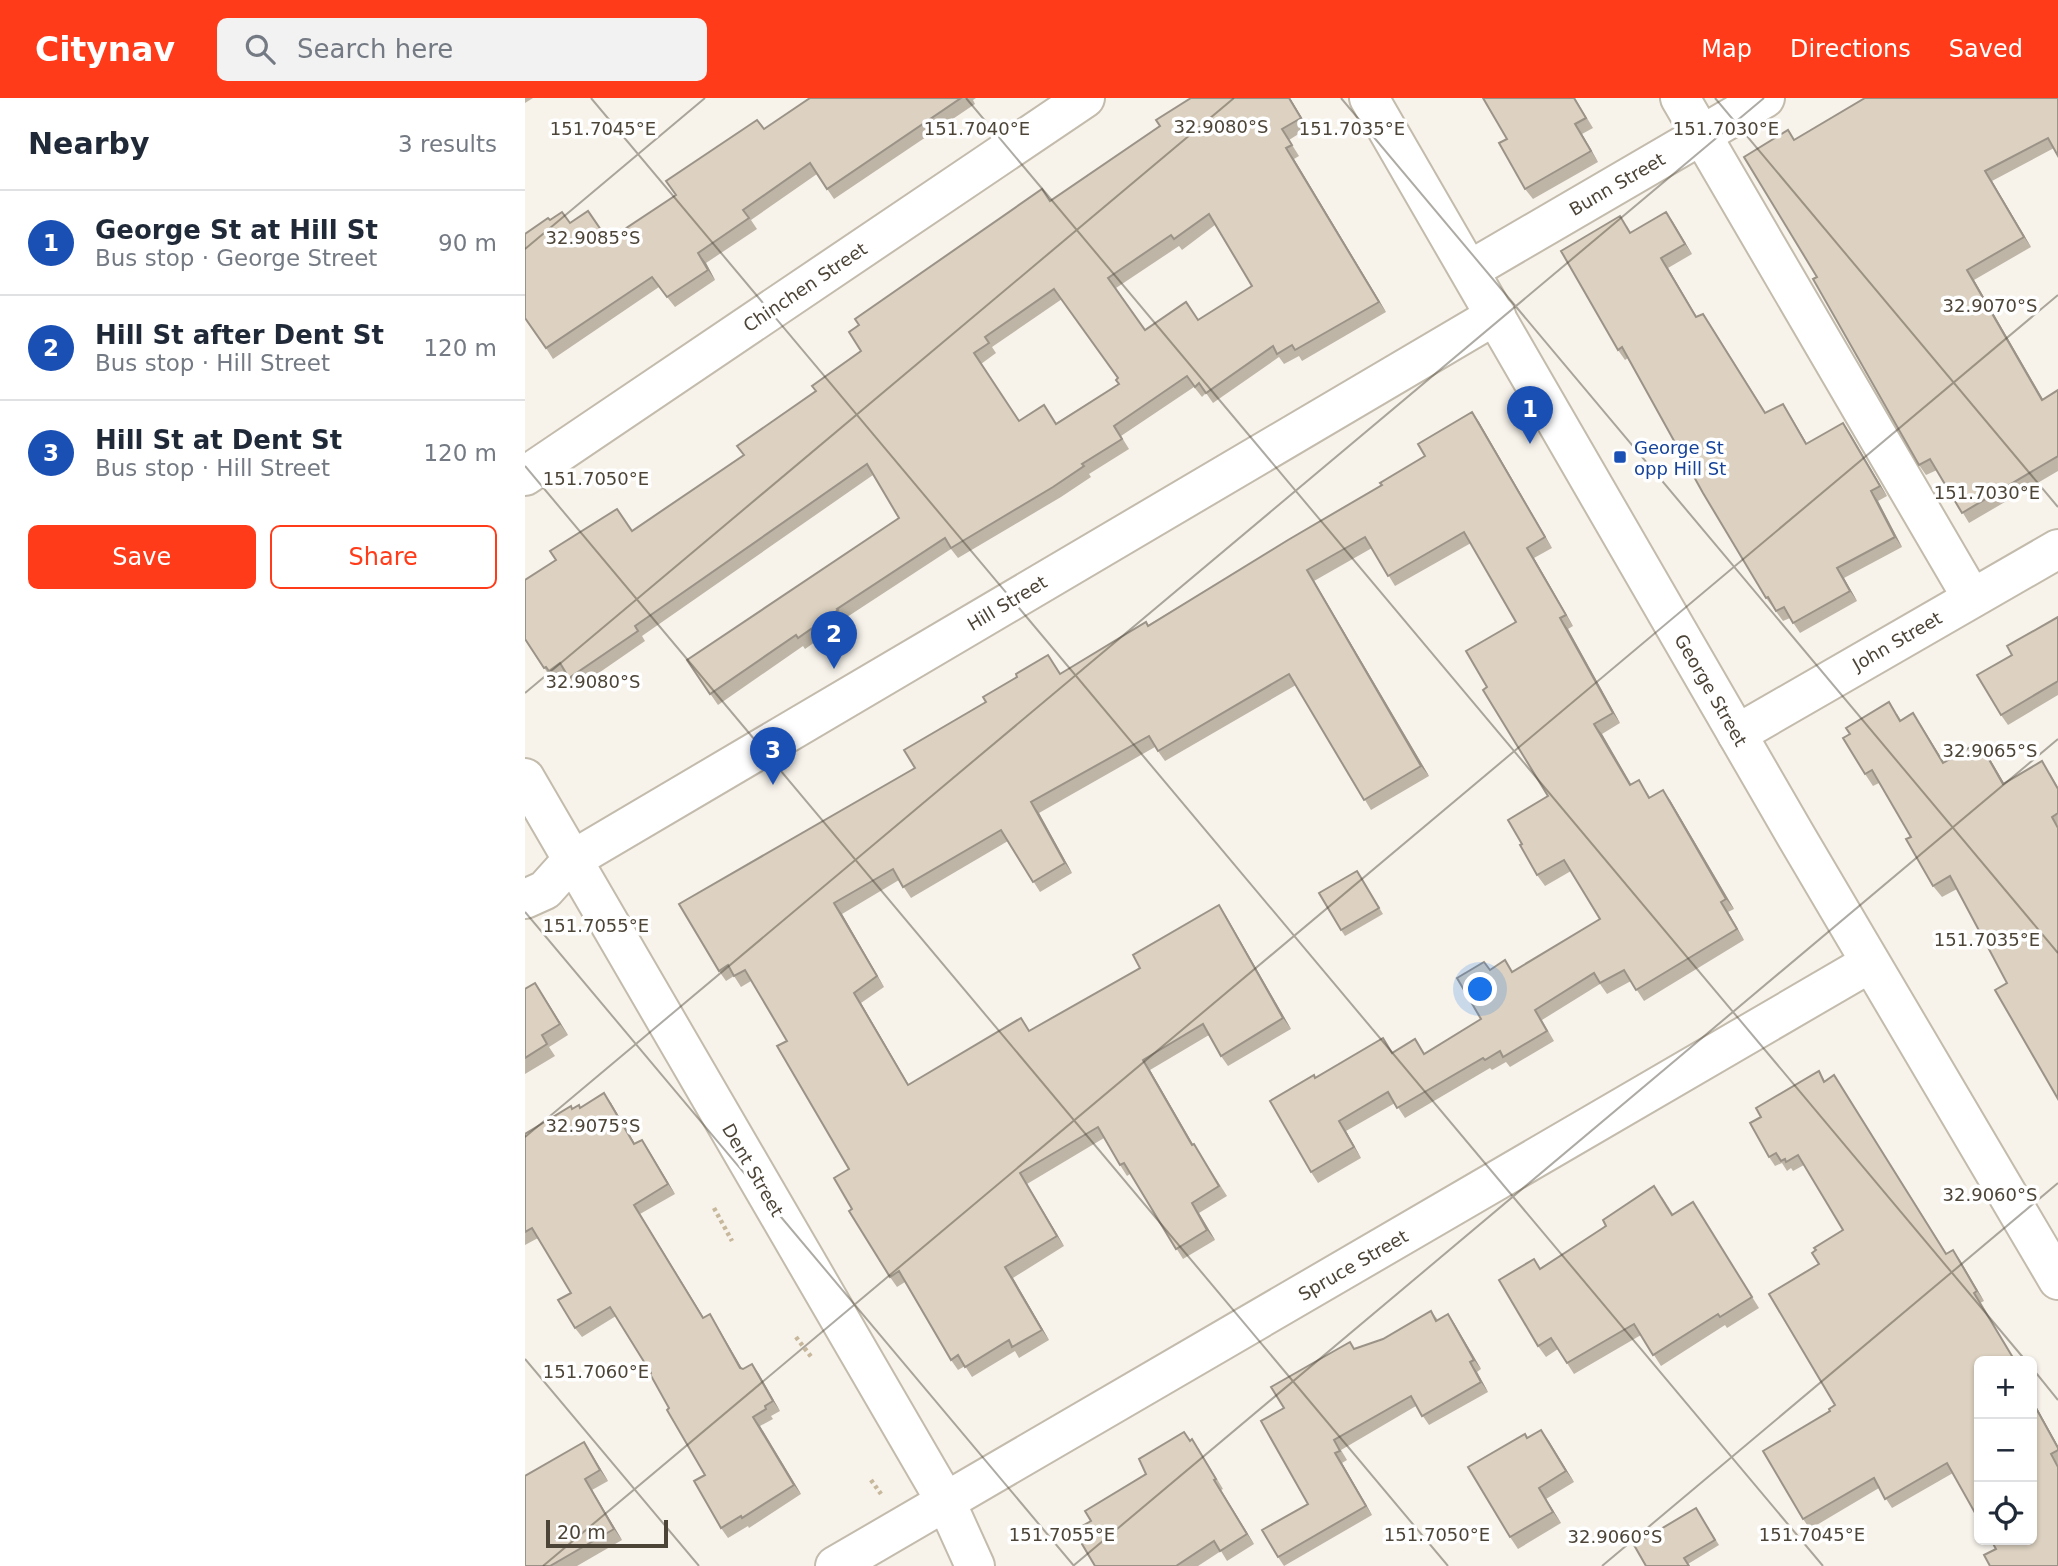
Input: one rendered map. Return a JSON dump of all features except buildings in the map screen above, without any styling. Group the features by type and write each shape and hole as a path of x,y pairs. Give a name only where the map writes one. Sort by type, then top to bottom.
{"street":[{"name":"Chinchen Street","path":"525,476 1085,98"},
{"name":"George Street","path":"1369,98 1870,963 2058,1280"},
{"path":"1679,98 1972,597"},
{"name":"Bunn Street","path":"1470,270 1765,98"},
{"name":"Hill Street","path":"525,899 545,890 572,860 1496,315"},
{"name":"John Street","path":"1737,734 2058,549"},
{"name":"Dent Street","path":"525,778 946,1502 975,1566"},
{"name":"Spruce Street","path":"835,1566 1870,963"}],"path":[{"path":"714,1208 732,1241"},
{"path":"796,1336 812,1358"},
{"path":"871,1480 882,1496"}],"place":[{"name":"George St at Hill St","path":"1530,444"},
{"name":"George St opp Hill St","path":"1620,457"},
{"name":"Hill St after Dent St","path":"834,669"},
{"name":"Hill St at Dent St","path":"773,785"}]}
